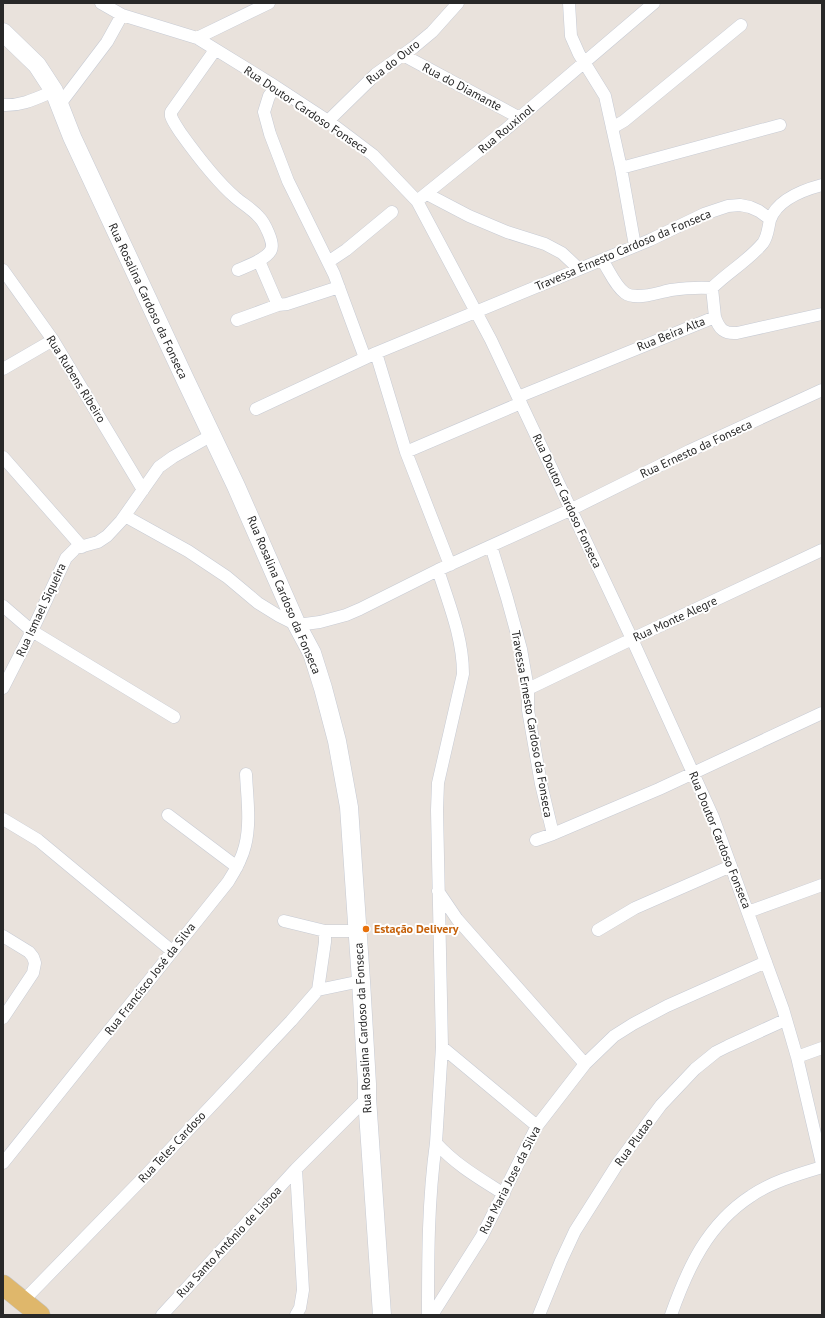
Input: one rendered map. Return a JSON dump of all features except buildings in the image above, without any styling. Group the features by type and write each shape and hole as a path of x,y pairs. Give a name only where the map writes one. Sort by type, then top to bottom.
{"main road":[{"path":"3,1285 40,1315"}],"street":[{"name":"Rua Doutor Cardoso Fonseca","path":"101,3 122,15 197,38 328,121 373,154 422,197 572,509 713,817 783,1009 797,1057 822,1166"},
{"path":"197,38 269,3"},
{"name":"Rua do Ouro","path":"328,121 376,74 432,32 458,3"},
{"path":"569,3 571,36 579,54 605,96 621,168 635,246"},
{"name":"Rua Rouxinol","path":"422,197 520,118 654,3"},
{"path":"3,105 18,105 57,97 107,42 122,15"},
{"path":"612,128 624,121 741,25"},
{"name":"Rua Rosalina Cardoso da Fonseca","path":"3,32 37,65 57,97 72,137 236,486 297,625 312,653 323,688 337,741 349,807 362,981 367,1098 382,1315"},
{"path":"215,50 171,112 171,116 187,142 207,167 236,198 256,212 264,223 272,243 272,249 259,261 238,270"},
{"name":"Rua do Diamante","path":"403,55 520,118"},
{"path":"276,87 270,96 264,112 277,155 370,355 450,565"},
{"path":"621,168 780,125"},
{"path":"715,316 712,288 723,276 755,252 764,242 770,219 778,208 790,198 805,190 822,185"},
{"path":"422,197 507,232 545,244 562,253 579,269"},
{"name":"Travessa Ernesto Cardoso da Fonseca","path":"256,408 370,355 650,240 704,214 728,206 740,205 759,211 770,219"},
{"path":"328,262 346,250 392,212"},
{"path":"602,260 615,281 625,293 630,296 656,294 670,290 698,287 712,288"},
{"path":"259,261 278,305"},
{"name":"Rua Rubens Ribeiro","path":"3,270 53,340 143,490"},
{"path":"237,320 278,305 287,304 338,287"},
{"name":"Rua Beira Alta","path":"406,452 520,400 715,316 718,325 722,330 730,334 822,314"},
{"path":"3,369 53,340"},
{"name":"Rua Ernesto da Fonseca","path":"297,625 346,615 438,570 572,509 689,451 822,390"},
{"name":"Rua Ismael Siqueira","path":"3,688 32,631 66,558 76,548 98,542 107,536 125,516 159,468 173,457 212,435"},
{"path":"3,458 82,547"},
{"path":"125,516 188,551 227,577 258,603 297,625"},
{"name":"Travessa Ernesto Cardoso da Fonseca","path":"491,546 521,650 528,689 528,710 541,784 553,834"},
{"name":"Rua Monte Alegre","path":"528,689 822,550"},
{"path":"428,1315 428,1268 432,1169 436,1143 442,1047 438,890 438,783 462,674 463,658 454,617 438,570"},
{"path":"3,606 32,631 174,717"},
{"path":"536,840 659,789 822,713"},
{"name":"Rua Francisco José da Silva","path":"3,1163 228,882 237,868 245,846 247,832 246,774"},
{"path":"168,814 237,868"},
{"path":"3,819 38,840 172,951"},
{"path":"598,930 635,908 731,866"},
{"path":"748,912 822,885"},
{"path":"438,890 457,919 585,1064"},
{"path":"284,921 325,931 358,931"},
{"path":"325,931 325,942 318,990 362,981"},
{"path":"3,936 29,952 35,963 33,973 3,1018"},
{"name":"Rua Maria Jose da Silva","path":"432,1315 482,1236 537,1126 585,1064 614,1036 633,1024 667,1006 766,962"},
{"name":"Rua Teles Cardoso","path":"23,1301 148,1174 291,1021 318,990"},
{"name":"Rua Plutao","path":"539,1315 561,1260 575,1232 618,1163 661,1104 695,1069 711,1056 728,1046 785,1020"},
{"path":"442,1047 537,1126"},
{"path":"797,1057 822,1048"},
{"name":"Rua Santo Antônio de Lisboa","path":"162,1315 296,1169 367,1098"},
{"path":"436,1143 449,1158 504,1194"},
{"path":"671,1315 694,1260 708,1236 726,1215 752,1195 790,1177 822,1166"},
{"path":"296,1169 302,1290 300,1308 296,1315"}],"place":[{"name":"Estação Delivery","path":"366,929"}]}
